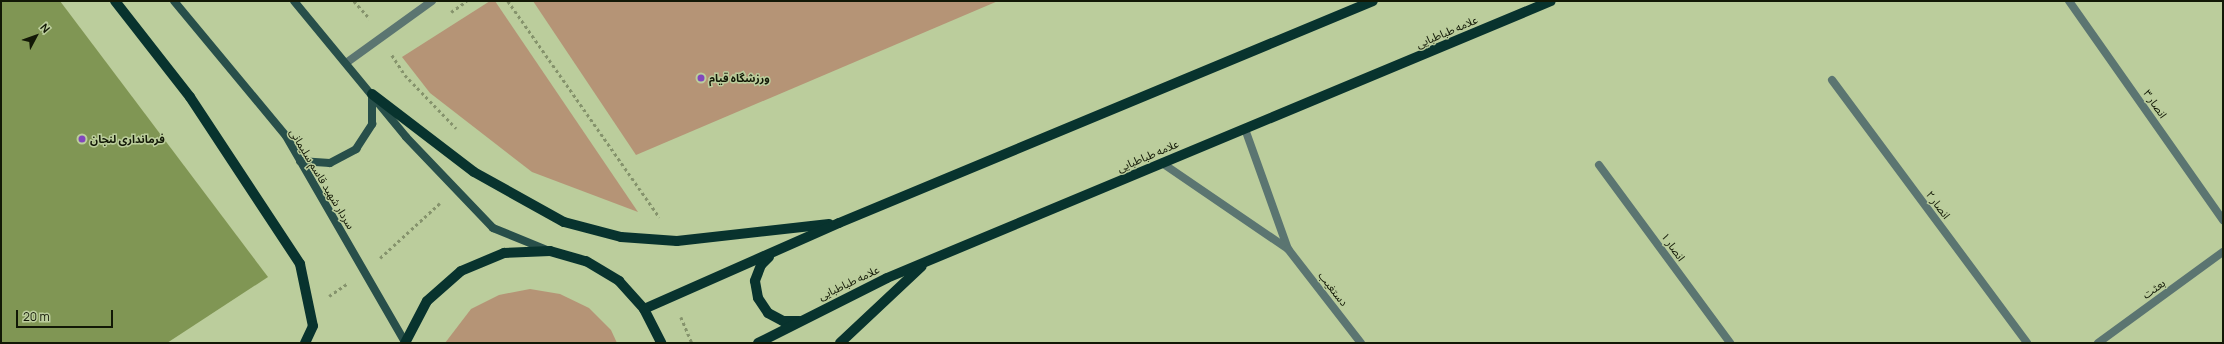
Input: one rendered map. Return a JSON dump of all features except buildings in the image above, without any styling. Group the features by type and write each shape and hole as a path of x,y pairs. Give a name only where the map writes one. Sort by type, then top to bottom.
{"main road":[{"path":"115,1 190,97 300,264 313,326 305,343"},
{"name":"سردار شهید قاسم سلیمانی","path":"174,1 286,136 405,342"},
{"path":"294,1 372,94 455,189 493,228 550,251 593,265 619,281 644,309 661,343"},
{"path":"644,309 838,223 1373,1"},
{"name":"علامه طباطبایی","path":"758,343 926,262 1551,1"},
{"path":"300,161 330,163 356,149 372,124 372,94"},
{"path":"372,94 474,172 564,222 621,237 677,241 838,223"},
{"path":"405,342 427,301 461,271 504,253 550,251"},
{"path":"773,253 761,265 755,281 758,298 768,313 784,321 801,321"},
{"path":"840,343 926,262"}],"street":[{"path":"346,63 432,1"},
{"name":"انصار ۳","path":"2069,1 2223,220"},
{"name":"انصار ۲","path":"1832,80 2027,343"},
{"path":"1245,129 1288,249"},
{"path":"1162,163 1288,249"},
{"name":"انصار ۱","path":"1599,165 1730,343"},
{"name":"دستغیب","path":"1288,249 1361,343"},
{"name":"بعثت","path":"2098,343 2223,252"}],"path":[{"path":"354,1 371,19 376,15"},
{"path":"448,14 467,1"},
{"path":"508,1 657,214 652,216"},
{"path":"396,48 390,53 405,75 459,130"},
{"path":"310,310 364,272 455,189"}],"shaded area":[{"path":"490,1 495,1 638,212 532,172 430,93 402,57"},
{"name":"ورزشگاه قیام","path":"533,1 998,1 636,155"},
{"path":"530,289 560,294 589,308 611,330 617,343 445,343 471,309 499,295"}],"place":[{"name":"ورزشگاه قیام","path":"701,78"},
{"name":"فرمانداری لنجان","path":"82,139"}]}
